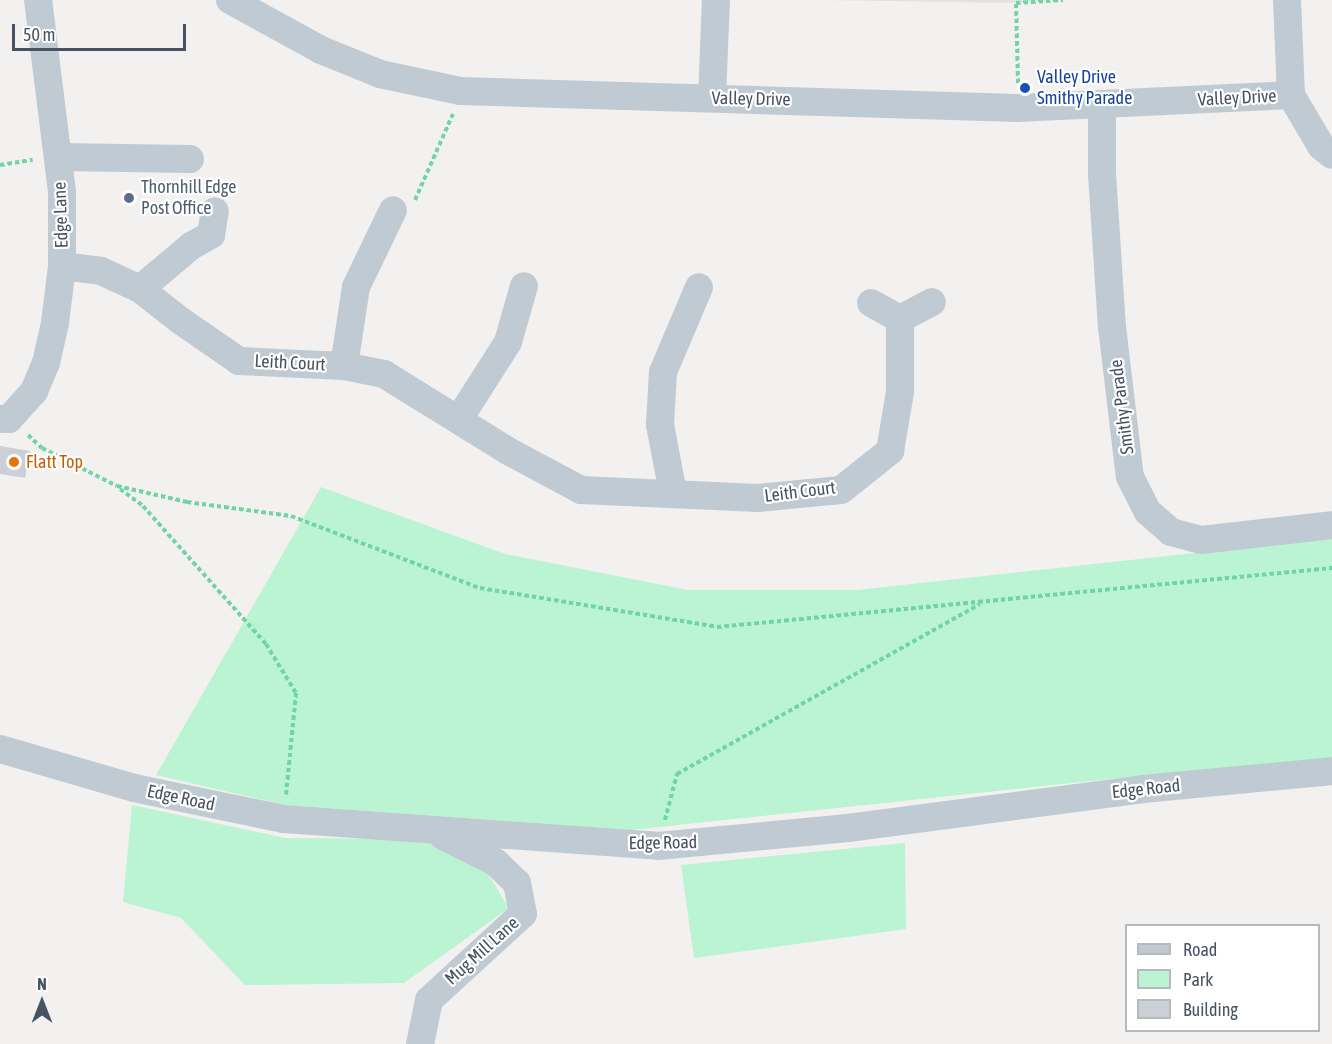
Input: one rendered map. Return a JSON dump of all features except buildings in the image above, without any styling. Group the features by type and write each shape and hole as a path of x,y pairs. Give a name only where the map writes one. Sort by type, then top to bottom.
{"street":[{"name":"Edge Lane","path":"5,419 34,391 46,363 55,323 62,266 62,192 38,0"},
{"name":"Valley Drive","path":"230,0 321,50 380,74 460,91 1017,108 1102,106 1291,95"},
{"path":"712,98 716,0"},
{"path":"1287,0 1291,95 1321,146 1332,155"},
{"name":"Smithy Parade","path":"1102,106 1102,174 1112,327 1130,477 1148,512 1172,532 1201,540 1332,525"},
{"path":"58,157 190,159"},
{"path":"344,366 356,287 393,210"},
{"path":"140,289 191,246 211,236 215,211"},
{"name":"Leith Court","path":"62,266 101,271 140,289 239,361 344,366 384,374 508,451 581,490 758,498 841,490 890,451 900,392 900,319"},
{"path":"459,419 508,342 524,286"},
{"path":"673,494 660,425 663,372 699,287"},
{"path":"872,303 900,319 932,302"},
{"name":"Edge Road","path":"0,749 134,788 284,819 658,846 848,828 1143,789 1332,771"},
{"name":"Mug Mill Lane","path":"420,1044 429,1000 523,914 517,884 495,862 431,830"}],"path":[{"path":"1018,84 1016,3 1063,0"},
{"path":"393,210 417,199 460,91"},
{"path":"0,165 58,157"},
{"path":"5,419 42,448 117,486 143,506 266,644 296,693 284,819"},
{"path":"117,486 187,502 291,516 480,588 717,627 1332,568"},
{"path":"658,846 677,774 983,603"}],"shaded area":[{"path":"822,0 1056,0 1016,3"}],"green space":[{"path":"321,487 505,554 688,590 857,590 1332,538 1332,759 1100,780 631,830 285,805 156,775"},
{"path":"132,805 285,838 424,839 488,874 509,908 404,983 245,985 181,918 123,902"},
{"path":"905,843 906,929 694,958 681,865"}],"place":[{"name":"Valley Drive Smithy Parade","path":"1025,88"},
{"name":"Thornhill Edge Post Office","path":"129,198"},
{"name":"Flatt Top","path":"14,462"}]}
